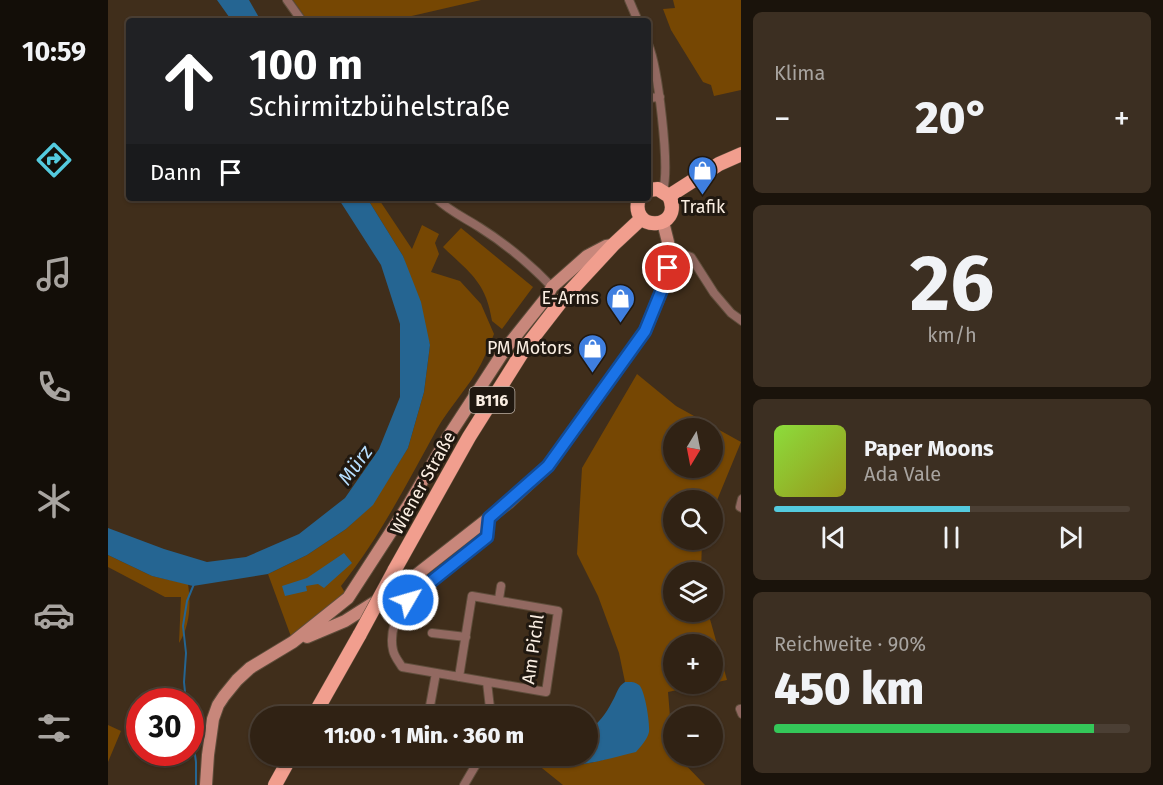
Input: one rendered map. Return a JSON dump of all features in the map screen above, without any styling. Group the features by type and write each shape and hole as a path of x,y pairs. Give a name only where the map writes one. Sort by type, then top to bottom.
{"main road":[{"path":"666,193 741,154"},
{"path":"638,201 637,207 642,218 653,224 663,222 672,211 672,204 666,193 651,189"},
{"name":"Wiener Straße","path":"319,706 469,437 525,348 563,299 613,245 642,218"},
{"path":"293,642 345,621 411,579 489,518 548,466 645,331 665,282 670,252 663,222"},
{"path":"206,785 210,739 218,705 237,680 250,668 293,642 348,598 506,348 546,298 552,287 587,256 606,246 613,245"},
{"path":"348,598 363,609"},
{"path":"275,785 285,766"}],"street":[{"path":"287,0 300,18"},
{"path":"629,0 637,18"},
{"path":"651,52 660,97 666,193"},
{"path":"651,98 660,97"},
{"path":"440,201 517,254 552,287"},
{"path":"670,252 691,257 714,293 741,321"},
{"path":"741,499 741,508"},
{"name":"Am Pichl","path":"459,677 472,596 499,599 558,610 546,692 487,682 402,667 393,652 393,632 398,612 408,600 487,537 489,518"},
{"path":"499,599 501,586"},
{"path":"432,633 466,637"},
{"path":"430,706 436,673"},
{"path":"487,682 490,706"},
{"path":"464,785 475,766"}],"shaded area":[{"path":"293,0 481,0 403,18 306,18"},
{"path":"673,0 741,0 741,90 714,96 711,85 703,82 671,30 663,9 675,8"},
{"path":"369,201 380,201 412,249 422,225 439,234 435,243 439,254 431,272 460,281 481,304 494,334 476,372 442,421 381,529 341,586 348,598 293,642 268,574 307,555 346,529 372,505 408,448 424,392 430,345 403,256"},
{"path":"461,228 533,287 502,329 492,321 481,287 443,247"},
{"path":"637,374 676,406 698,418 663,418 663,478 723,478 723,432 741,442 721,490 663,490 663,550 702,550 701,562 663,562 663,622 711,622 714,634 663,634 663,694 668,694 669,706 663,706 663,766 687,766 705,785 563,785 539,766 598,766 598,761 615,756 633,682 625,682 619,653 598,596 577,554 582,468"},
{"path":"108,555 152,576 188,584 189,615 179,643 181,597 165,597 108,567"},
{"path":"723,666 727,680 723,681"},
{"path":"108,725 121,731 108,762"}],"water":[{"path":"217,0 249,0 259,18 230,18"},
{"name":"Mürz","path":"340,201 369,201 403,256 421,302 430,345 424,392 408,448 373,505 346,529 307,555 268,574 193,586 152,576 108,555 108,528 207,562 246,557 299,534 345,498 379,449 400,397 400,324 381,265"},
{"path":"344,553 352,563 324,588 318,584 306,586 307,591 285,596 282,586 307,578"},
{"path":"632,682 641,688 648,714 649,732 636,752 598,762 598,722 622,684"}],"waterway":[{"path":"185,688 186,653 183,626 187,601 194,584"},
{"path":"196,766 196,785"}],"place":[{"name":"Trafik","path":"703,196"},
{"name":"E-Arms","path":"620,324"},
{"name":"PM Motors","path":"593,374"}],"route":[{"path":"408,600 487,537 489,518 548,466 645,331 656,308 668,268"}]}
